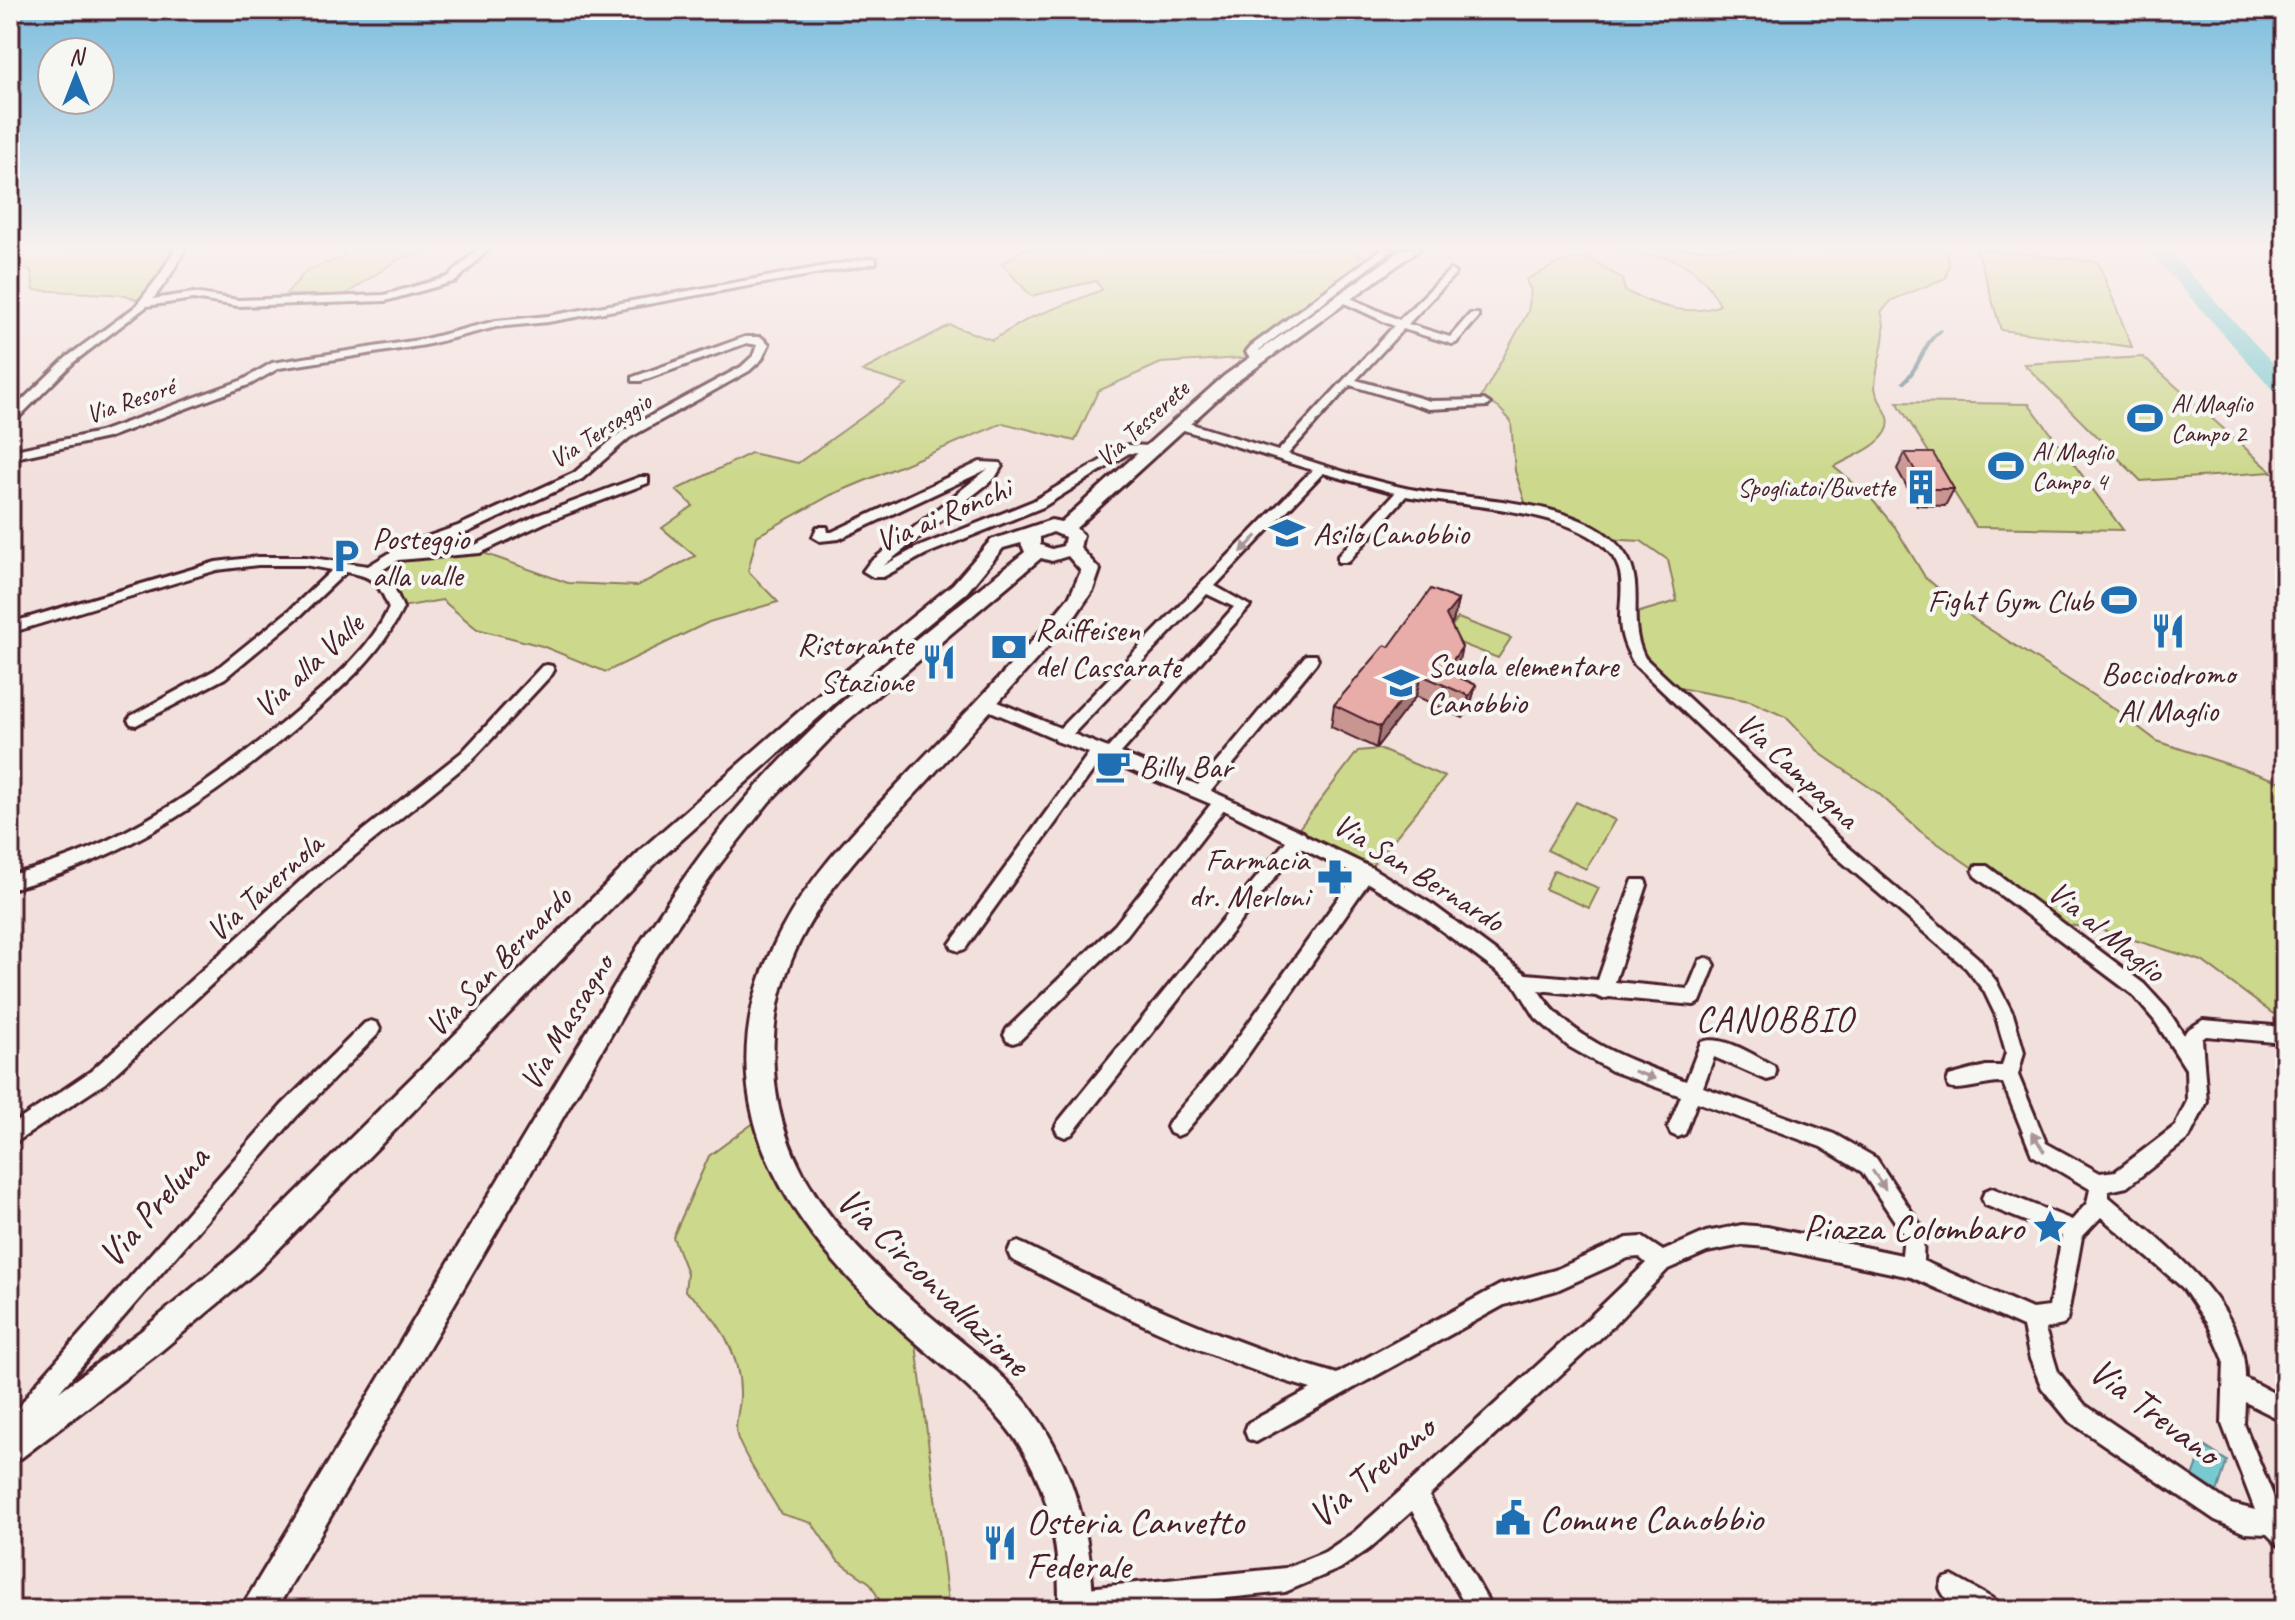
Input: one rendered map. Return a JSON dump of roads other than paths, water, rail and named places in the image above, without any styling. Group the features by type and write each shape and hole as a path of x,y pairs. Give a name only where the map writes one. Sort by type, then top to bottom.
{"street":[{"path":"10,419 71,359 116,325"},
{"name":"Via Resoré","path":"10,455 103,435 247,382 276,365 425,342 494,325"},
{"path":"1258,357 1252,352 1255,348 1287,325"},
{"name":"Via Tesserete","path":"1065,528 1178,424 1258,357 1304,325"},
{"path":"1282,454 1401,325 1452,341 1466,325"},
{"name":"Via Tersaggio","path":"370,571 393,556 463,529 578,476 625,435 745,369 758,357 763,344 757,339 745,340 637,379"},
{"path":"1348,381 1429,405 1484,404"},
{"name":"Via Campagna","path":"1178,424 1403,492 1541,513 1575,523 1603,539 1622,560 1628,588 1626,635 1640,661 1840,850 1972,963 1990,986 2004,1014 2015,1052 2009,1075 2039,1149 2098,1193 2190,1281 2217,1318 2235,1360 2236,1385"},
{"name":"Via ai Ronchi","path":"822,530 820,537 834,536 984,465 996,466 991,475 871,569 871,573 878,574 921,551 1038,504 1127,449 1150,450"},
{"path":"1061,737 1322,467"},
{"path":"393,556 475,550 543,518 644,480"},
{"path":"1343,559 1403,492"},
{"path":"1044,527 1065,528 1075,540 1071,549 1052,555 1033,544 1044,527"},
{"name":"Via San Bernardo","path":"13,1445 151,1341 248,1260 336,1175 652,853 848,680 960,588 997,544 1010,537 1033,544"},
{"name":"Via Massagno","path":"257,1610 650,947 702,871 762,794 846,709 1033,544"},
{"path":"986,703 1090,578 1088,563 1071,549"},
{"name":"Via alla Valle","path":"10,628 230,563 290,560 370,571 388,588 396,608 392,622 362,659 303,712 204,791 153,824 41,874 10,882"},
{"path":"136,720 220,674 296,612 343,567"},
{"path":"959,944 1105,753 1242,608 1240,602 1207,588"},
{"path":"1201,792 1311,659"},
{"name":"Via Tavernola","path":"10,1137 98,1077 315,878 467,756 547,670"},
{"name":"Via San Bernardo","path":"986,703 1061,737 1201,792 1366,873 1427,910 1522,981 1542,1012 1575,1040 1619,1065 1827,1140 1869,1165 1914,1233 1918,1268"},
{"name":"Via Circonvallazione","path":"986,703 824,880 799,916 769,987 761,1024 760,1076 777,1154 809,1214 849,1262 1005,1403 1041,1452 1067,1524 1076,1606"},
{"path":"1013,1035 1121,930 1222,802"},
{"path":"1065,1128 1298,837"},
{"name":"Via al Maglio","path":"1981,871 2138,989 2161,1015 2195,1067"},
{"path":"1177,1127 1228,1067 1366,873"},
{"path":"1603,991 1639,885"},
{"path":"1522,981 1603,991 1694,997 1706,965"},
{"path":"1992,1198 2073,1231 2083,1226 2098,1193 2120,1180 2182,1132 2197,1102 2193,1036 2203,1028 2241,1028 2285,1035"},
{"name":"Via Preluna","path":"13,1445 24,1419 44,1392 289,1111 371,1029"},
{"path":"1678,1128 1708,1048 1720,1049 1767,1072"},
{"path":"1956,1082 1986,1074 2009,1075"},
{"path":"2032,1320 2055,1317 2059,1312 2073,1231"},
{"name":"Via Trevano","path":"1076,1606 1227,1588 1305,1575 1361,1541 1599,1324 1661,1262 1706,1242 1742,1235 1767,1237 1918,1268 2032,1320 2041,1359 2050,1380 2077,1413 2223,1512 2279,1529"},
{"path":"1256,1431 1500,1296 1557,1280 1627,1248 1642,1247 1661,1262"},
{"path":"1018,1252 1126,1307 1306,1377 1340,1386"},
{"path":"2279,1529 2233,1424 2236,1385 2285,1411"},
{"path":"1415,1493 1481,1610"},
{"path":"1952,1588 1988,1610"}],"water":[{"path":"2204,1446 2227,1461 2216,1495 2192,1479"}],"waterway":[{"path":"2226,325 2285,389"},
{"path":"1904,382 1929,342 1940,331"}],"place":[{"name":"Al Maglio Campo 2","path":"2145,418"},
{"name":"Al Maglio Campo 4","path":"2006,466"},
{"name":"Spogliatoi/Buvette","path":"1921,487"},
{"name":"Asilo Canobbio","path":"1287,533"},
{"name":"Posteggio alla valle","path":"346,556"},
{"name":"Fight Gym Club","path":"2119,600"},
{"name":"Bocciodromo Al Maglio","path":"2168,631"},
{"name":"Raiffeisen del Cassarate","path":"1009,647"},
{"name":"Ristorante Stazione","path":"939,662"},
{"name":"Scuola elementare Canobbio","path":"1401,683"},
{"name":"Billy Bar","path":"1113,766"},
{"name":"Farmacia dr. Merloni","path":"1335,877"},
{"name":"Piazza Colombaro","path":"2050,1227"},
{"name":"Comune Canobbio","path":"1513,1518"},
{"name":"Osteria Canvetto Federale","path":"1000,1543"}],"district":[{"name":"CANOBBIO","path":"1775,1018"}]}
